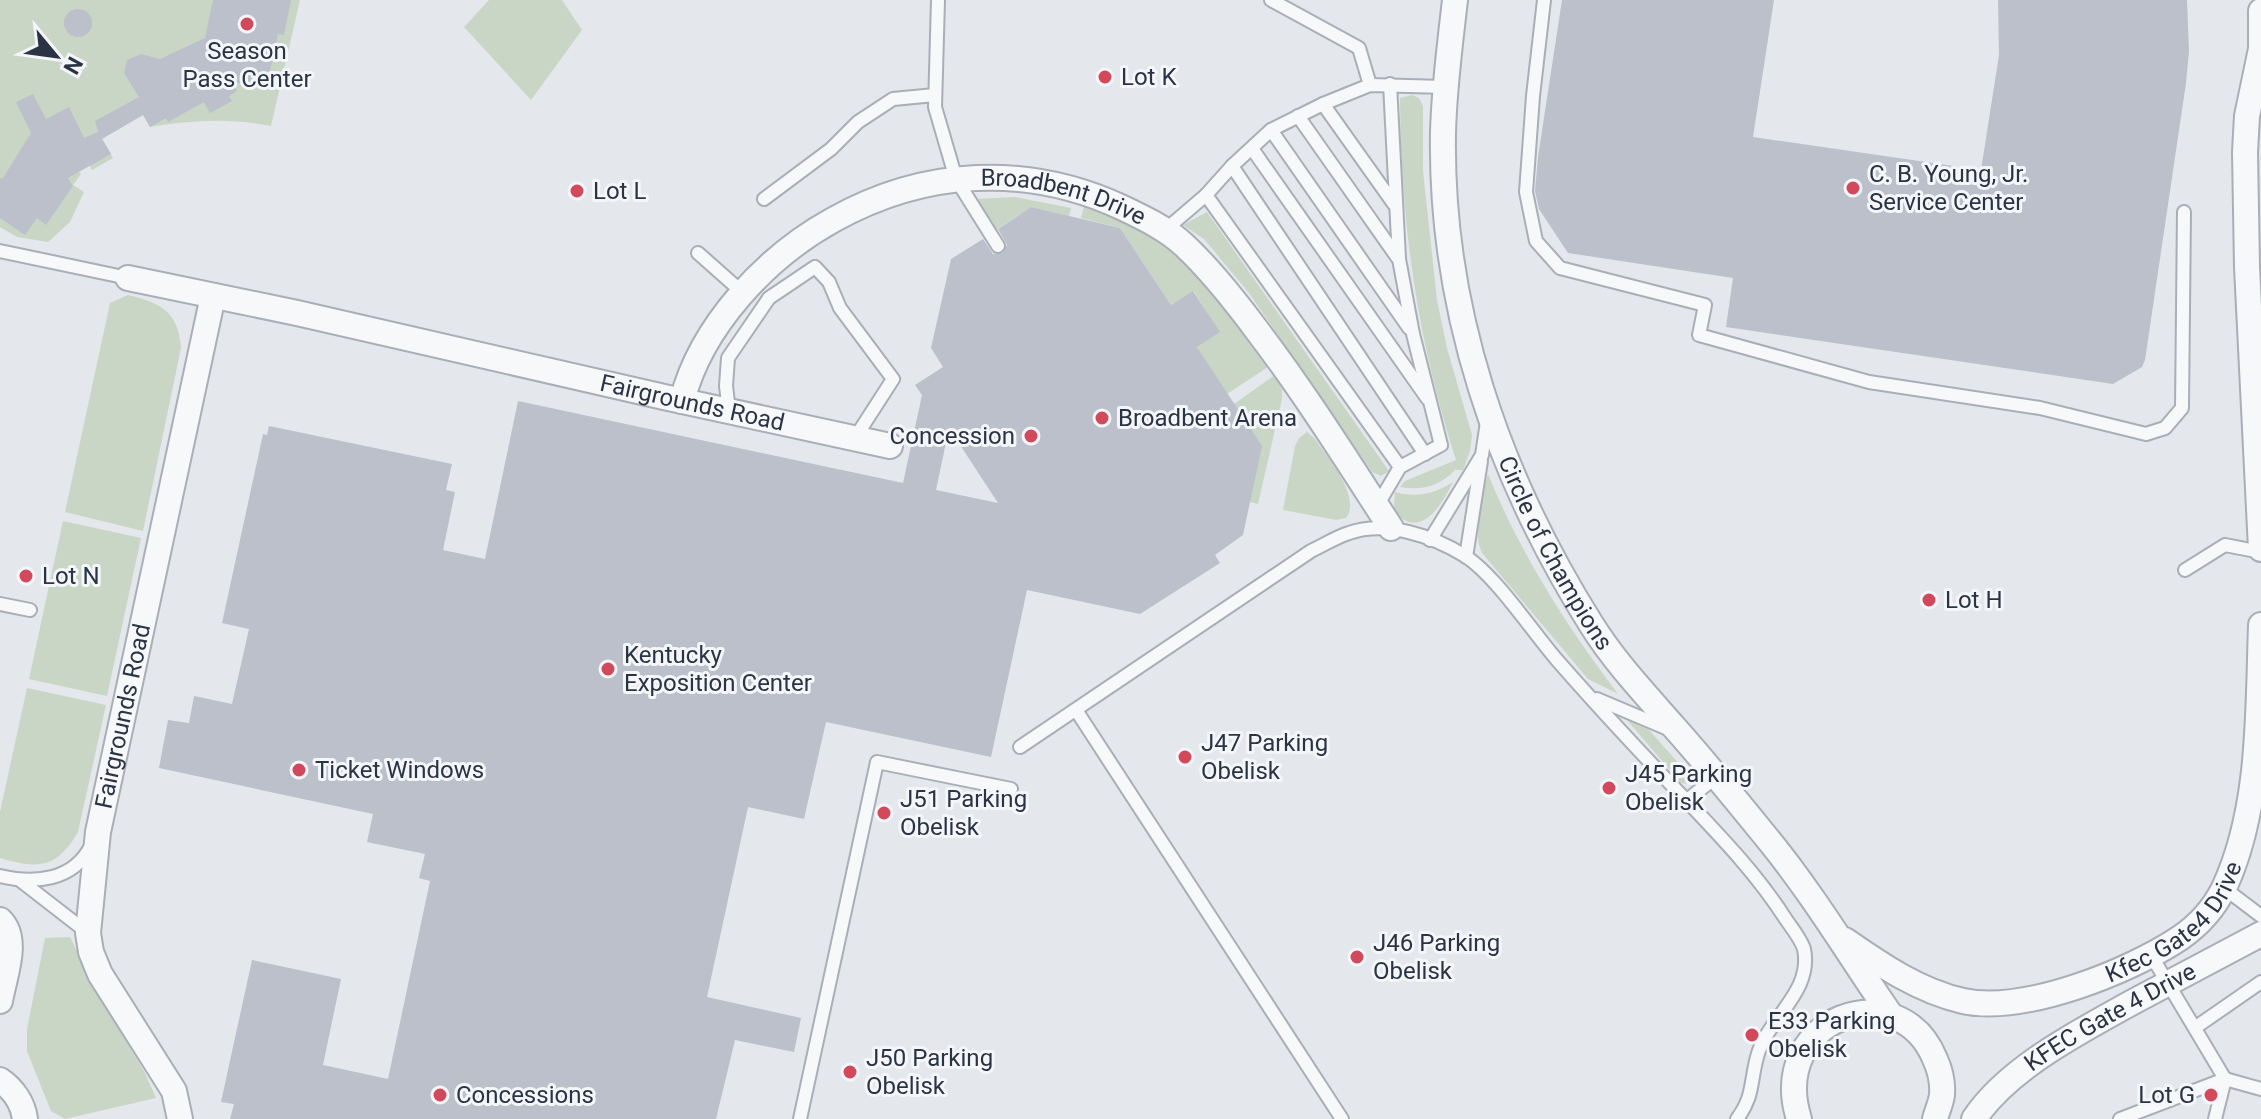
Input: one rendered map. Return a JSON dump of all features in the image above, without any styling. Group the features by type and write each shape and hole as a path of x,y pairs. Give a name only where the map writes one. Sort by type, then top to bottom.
{"street":[{"name":"Circle of Champions","path":"1455,0 1446,87 1444,164 1447,227 1463,326 1488,413 1534,525 1591,624 1630,676 1770,841 1892,1017"},
{"path":"2261,11 2261,49 2247,116 2245,152 2247,267 2261,550"},
{"name":"Broadbent Drive","path":"682,401 688,375 742,292 780,254 866,201 912,187 956,179 1004,176 1054,182 1146,218 1183,244 1235,301 1282,364 1391,528"},
{"name":"Fairgrounds Road","path":"128,278 890,446"},
{"name":"Fairgrounds Road","path":"180,1119 174,1091 100,974 91,952 88,933 98,832 213,296"},
{"name":"Kfec Gate4 Drive","path":"1833,932 1884,967 1936,994 1966,1002 1996,1004 2040,999 2151,955 2182,937 2202,920 2224,888 2246,822 2258,706 2261,625"},
{"path":"0,920 8,928 11,939 0,1001"},
{"name":"KFEC Gate 4 Drive","path":"1974,1119 1984,1104 2013,1079 2070,1037 2261,934"},
{"path":"1799,1119 1792,1094 1794,1069 1804,1047 1821,1028 1843,1016 1868,1012 1892,1017 1914,1029 1930,1047 1940,1071 1942,1096 1935,1119"},
{"path":"0,1080 11,1087 25,1113 25,1119"}],"lane":[{"path":"938,0 935,107 956,179 998,246"},
{"path":"1271,0 1359,48 1370,85"},
{"path":"1544,0 1526,192 1536,241 1560,268 1705,305 1699,335 1869,382 2040,408 2146,434 2165,428 2182,408 2184,212"},
{"path":"1377,506 1400,467 1441,445 1413,334 1399,259 1390,84"},
{"path":"1164,231 1206,195 1271,130 1298,116 1370,85 1446,87"},
{"path":"764,199 831,149 858,122 893,99 935,95"},
{"path":"1323,104 1394,204"},
{"path":"1298,116 1399,259"},
{"path":"1271,130 1413,334"},
{"path":"1253,150 1431,404"},
{"path":"1232,166 1425,454"},
{"path":"1206,195 1400,467"},
{"path":"0,251 128,278"},
{"path":"698,253 742,292"},
{"path":"729,411 726,386 728,358 769,298 815,267 829,282 840,308 893,379 855,438"},
{"path":"1466,557 1488,413"},
{"path":"1430,540 1482,455"},
{"path":"1020,747 1311,551 1351,532 1391,528 1430,540 1466,557 1486,575 1557,661 1737,852 1772,897 1803,947 1805,971 1798,990 1766,1034 1757,1057 1749,1103 1737,1119"},
{"path":"2185,570 2225,545 2261,550"},
{"path":"0,604 30,610"},
{"path":"1591,696 1681,735"},
{"path":"1076,710 1342,1119"},
{"path":"800,1119 877,762 1011,789"},
{"path":"1686,801 1716,777"},
{"path":"0,876 47,880 74,868 88,852 98,832"},
{"path":"19,880 88,933"},
{"path":"2224,888 2261,916"},
{"path":"2151,955 2225,1079 2215,1119"},
{"path":"2196,1027 2261,982"},
{"path":"2120,1119 2225,1079 2261,1089"},
{"path":"1785,1119 1792,1094"}],"green space":[{"path":"0,0 300,0 271,126 211,121 150,127 143,114 116,131 100,135 113,158 92,170 86,159 77,171 81,174 73,185 84,192 70,222 48,242 17,237 0,227"},
{"path":"489,0 562,0 582,30 531,100 464,27"},
{"path":"1412,95 1419,98 1423,106 1423,171 1437,300 1472,435 1463,470 1455,470 1430,486 1416,488 1400,487 1405,481 1456,460 1421,326 1408,236 1400,98"},
{"path":"1015,197 1071,208 1069,216 1031,207 994,231 974,199"},
{"path":"1085,203 1131,223 1173,250 1208,286 1268,367 1227,394 1197,347 1219,332 1194,291 1171,305 1120,228 1081,218"},
{"path":"1207,212 1389,471 1381,476 1372,472 1249,293 1204,239 1183,225"},
{"path":"128,295 150,301 172,317 181,348 143,531 65,512 110,303"},
{"path":"1275,375 1282,390 1282,399 1258,504 1250,502 1234,404"},
{"path":"1307,432 1327,456 1346,488 1350,509 1346,518 1336,520 1283,510 1295,446"},
{"path":"1488,474 1515,533 1546,588 1618,694 1588,679 1482,553 1477,524"},
{"path":"1453,482 1434,511 1418,522 1409,522 1400,517 1390,506 1394,506 1395,492 1425,494"},
{"path":"63,521 141,538 107,696 29,679"},
{"path":"27,688 106,705 78,832 62,853 45,863 36,864 0,858 0,812"},
{"path":"1627,720 1649,730 1690,776 1689,784 1681,783"},
{"path":"70,937 156,1098 65,1119 51,1111 27,1051 27,1029 45,938"}],"building":[{"path":"213,0 291,0 284,35 278,34 268,80 233,84 237,91 229,96 232,101 210,113 204,102 168,122 166,118 150,127 143,115 102,139 111,154 68,178 73,186 46,225 37,218 25,235 0,218 0,178 3,178 31,133 16,102 33,94 46,119 69,107 84,138 98,132 99,135 95,121 139,97 124,73 127,60 141,54 160,59 205,38"},
{"name":"C. B. Young, Jr. Service Center","path":"1562,0 1774,0 1753,137 1981,170 1999,55 1998,0 2187,0 2189,51 2186,83 2142,367 2113,384 1726,327 1733,278 1568,253 1539,209 1535,191"},
{"path":"78,9 88,13 92,23 88,33 78,37 68,33 64,23 68,13"},
{"name":"Kentucky Exposition Center","path":"1031,207 1120,228 1171,305 1193,291 1220,332 1197,347 1262,446 1243,535 1215,555 1220,563 1140,614 1027,590 991,757 826,722 804,819 748,807 707,997 801,1018 794,1052 735,1040 716,1119 230,1119 234,1104 221,1102 252,960 341,979 323,1065 388,1079 430,881 419,878 425,854 367,842 373,814 159,768 168,720 189,723 194,696 232,704 249,629 222,623 263,434 267,435 269,426 452,464 446,490 455,492 443,550 485,559 518,401 903,483 922,395 915,385 943,367 931,348 951,259 983,239 993,254 1003,253 1007,245 998,229","holes":["949,428 998,503 936,490"]}],"place":[{"name":"Season Pass Center","path":"247,24"},
{"name":"Lot K","path":"1105,77"},
{"name":"C. B. Young, Jr. Service Center","path":"1853,188"},
{"name":"Lot L","path":"577,191"},
{"name":"Broadbent Arena","path":"1102,418"},
{"name":"Concession","path":"1031,436"},
{"name":"Lot N","path":"26,576"},
{"name":"Lot H","path":"1929,600"},
{"name":"Kentucky Exposition Center","path":"608,669"},
{"name":"J47 Parking Obelisk","path":"1185,757"},
{"name":"Ticket Windows","path":"299,770"},
{"name":"J45 Parking Obelisk","path":"1609,788"},
{"name":"J51 Parking Obelisk","path":"884,813"},
{"name":"J46 Parking Obelisk","path":"1357,957"},
{"name":"E33 Parking Obelisk","path":"1752,1035"},
{"name":"J50 Parking Obelisk","path":"850,1072"},
{"name":"Concessions","path":"440,1095"},
{"name":"Lot G","path":"2211,1095"}]}
